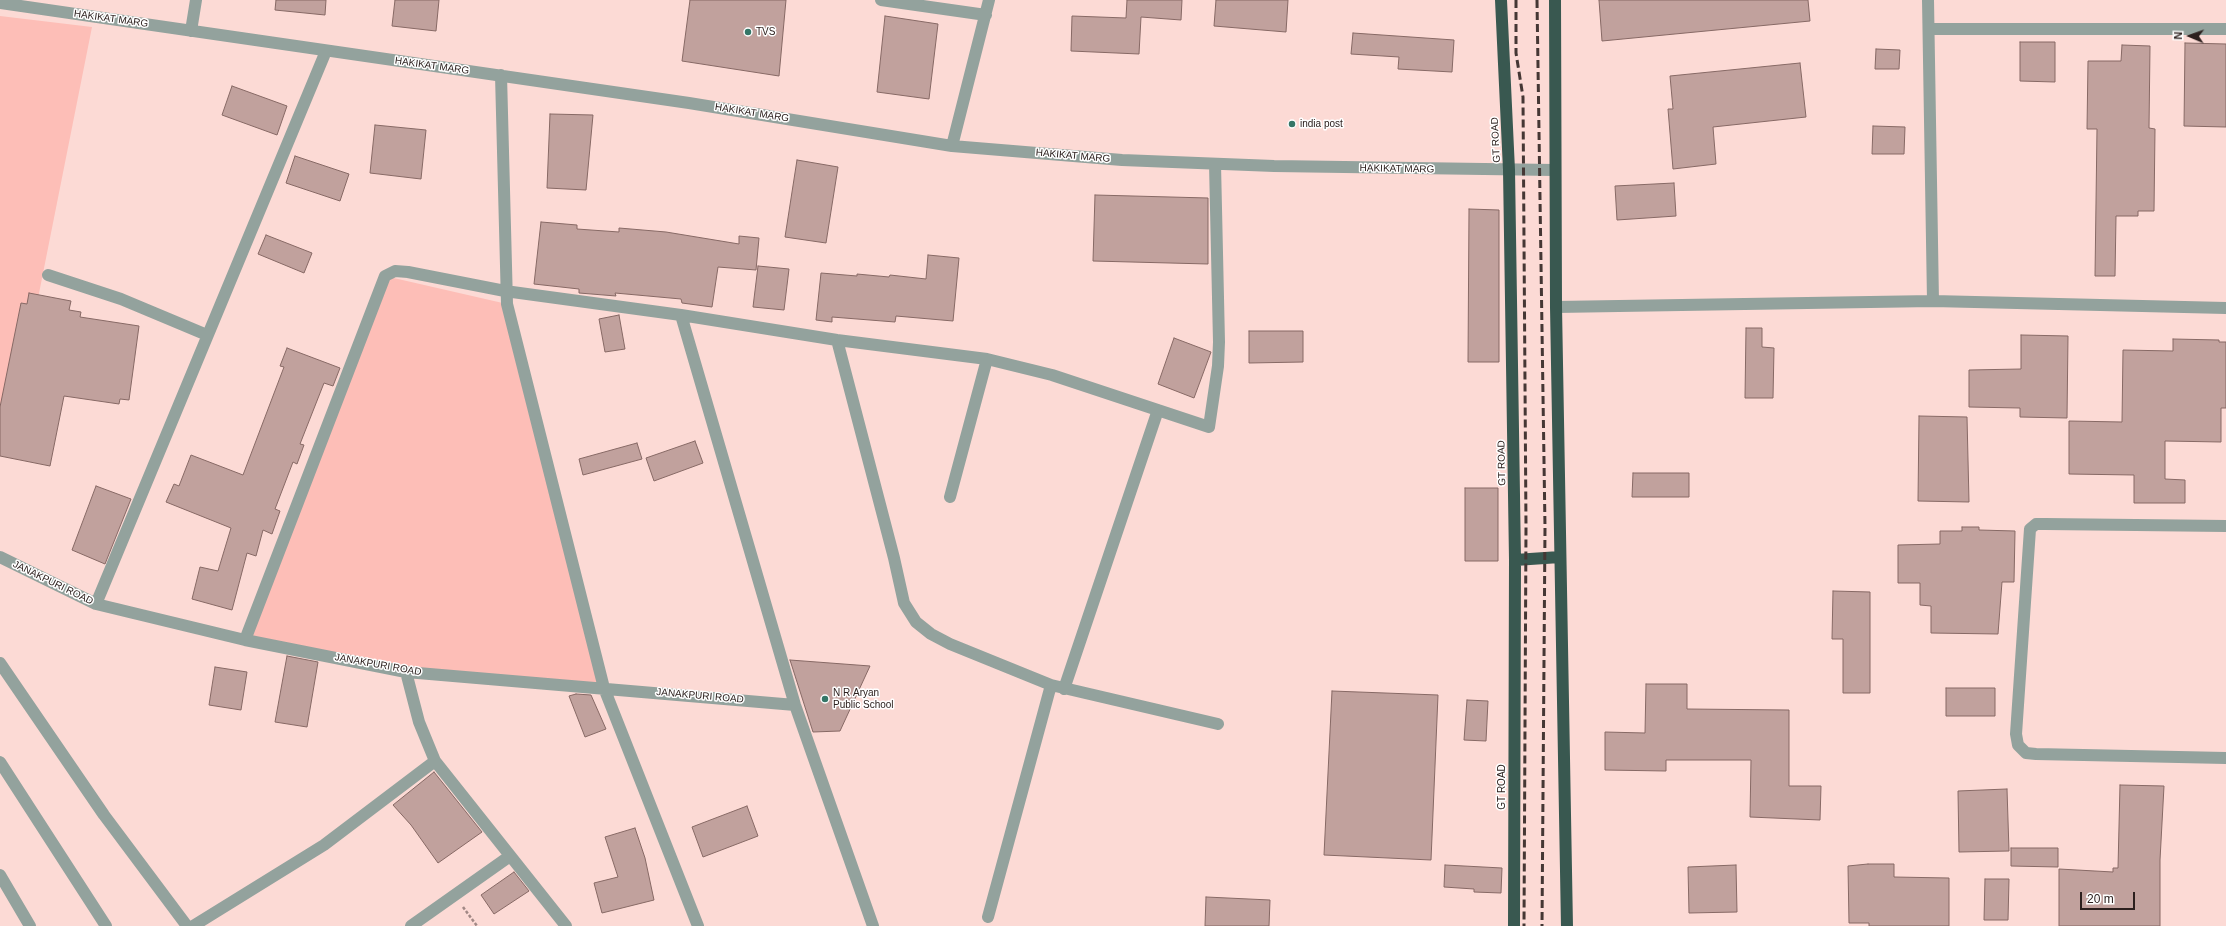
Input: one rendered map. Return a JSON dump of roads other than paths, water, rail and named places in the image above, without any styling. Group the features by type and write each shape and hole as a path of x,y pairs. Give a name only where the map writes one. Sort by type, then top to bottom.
{"highway":[{"name":"GT ROAD","path":"1501,0 1509,170 1515,560 1514,926"},
{"path":"1555,0 1554,170 1567,926"},
{"path":"1515,560 1560,557"}],"street":[{"path":"191,31 196,0"},
{"path":"881,0 986,15"},
{"path":"952,146 989,0"},
{"path":"1928,0 1933,301"},
{"name":"HAKIKAT MARG","path":"0,3 56,5 191,31 689,103 952,146 1122,160 1215,164 1554,170"},
{"path":"1928,29 2226,29"},
{"path":"96,604 326,51"},
{"path":"501,75 505,291 507,304 604,688 698,926"},
{"path":"245,640 385,276 395,271 408,272 505,291 681,315 837,340 987,359 1052,374 1209,428 1220,342 1215,164"},
{"path":"48,275 121,299 207,335"},
{"path":"1556,307 1933,301 2226,308"},
{"path":"681,315 795,705 873,926"},
{"path":"837,340 894,558 904,603 916,622 931,634 950,644 1051,685 1218,724"},
{"path":"950,497 987,359"},
{"path":"1064,689 1158,410"},
{"path":"2226,526 2036,524 2030,529 2016,734 2018,744 2026,753 2226,758"},
{"name":"JANAKPURI ROAD","path":"0,557 96,604 245,640 406,672 795,705"},
{"path":"0,663 104,815 187,926"},
{"path":"406,672 419,722 435,760 566,926"},
{"path":"988,917 1051,685"},
{"path":"192,926 324,845 435,760"},
{"path":"0,762 106,926"},
{"path":"411,926 510,856"},
{"path":"0,874 30,926"}],"railway":[{"path":"1516,0 1516,53 1523,97 1526,527 1524,926"},
{"path":"1537,0 1545,527 1542,926"}],"place":[{"name":"TVS","path":"748,32"},
{"name":"india post","path":"1292,124"},
{"name":"N R Aryan Public School","path":"825,699"}]}
